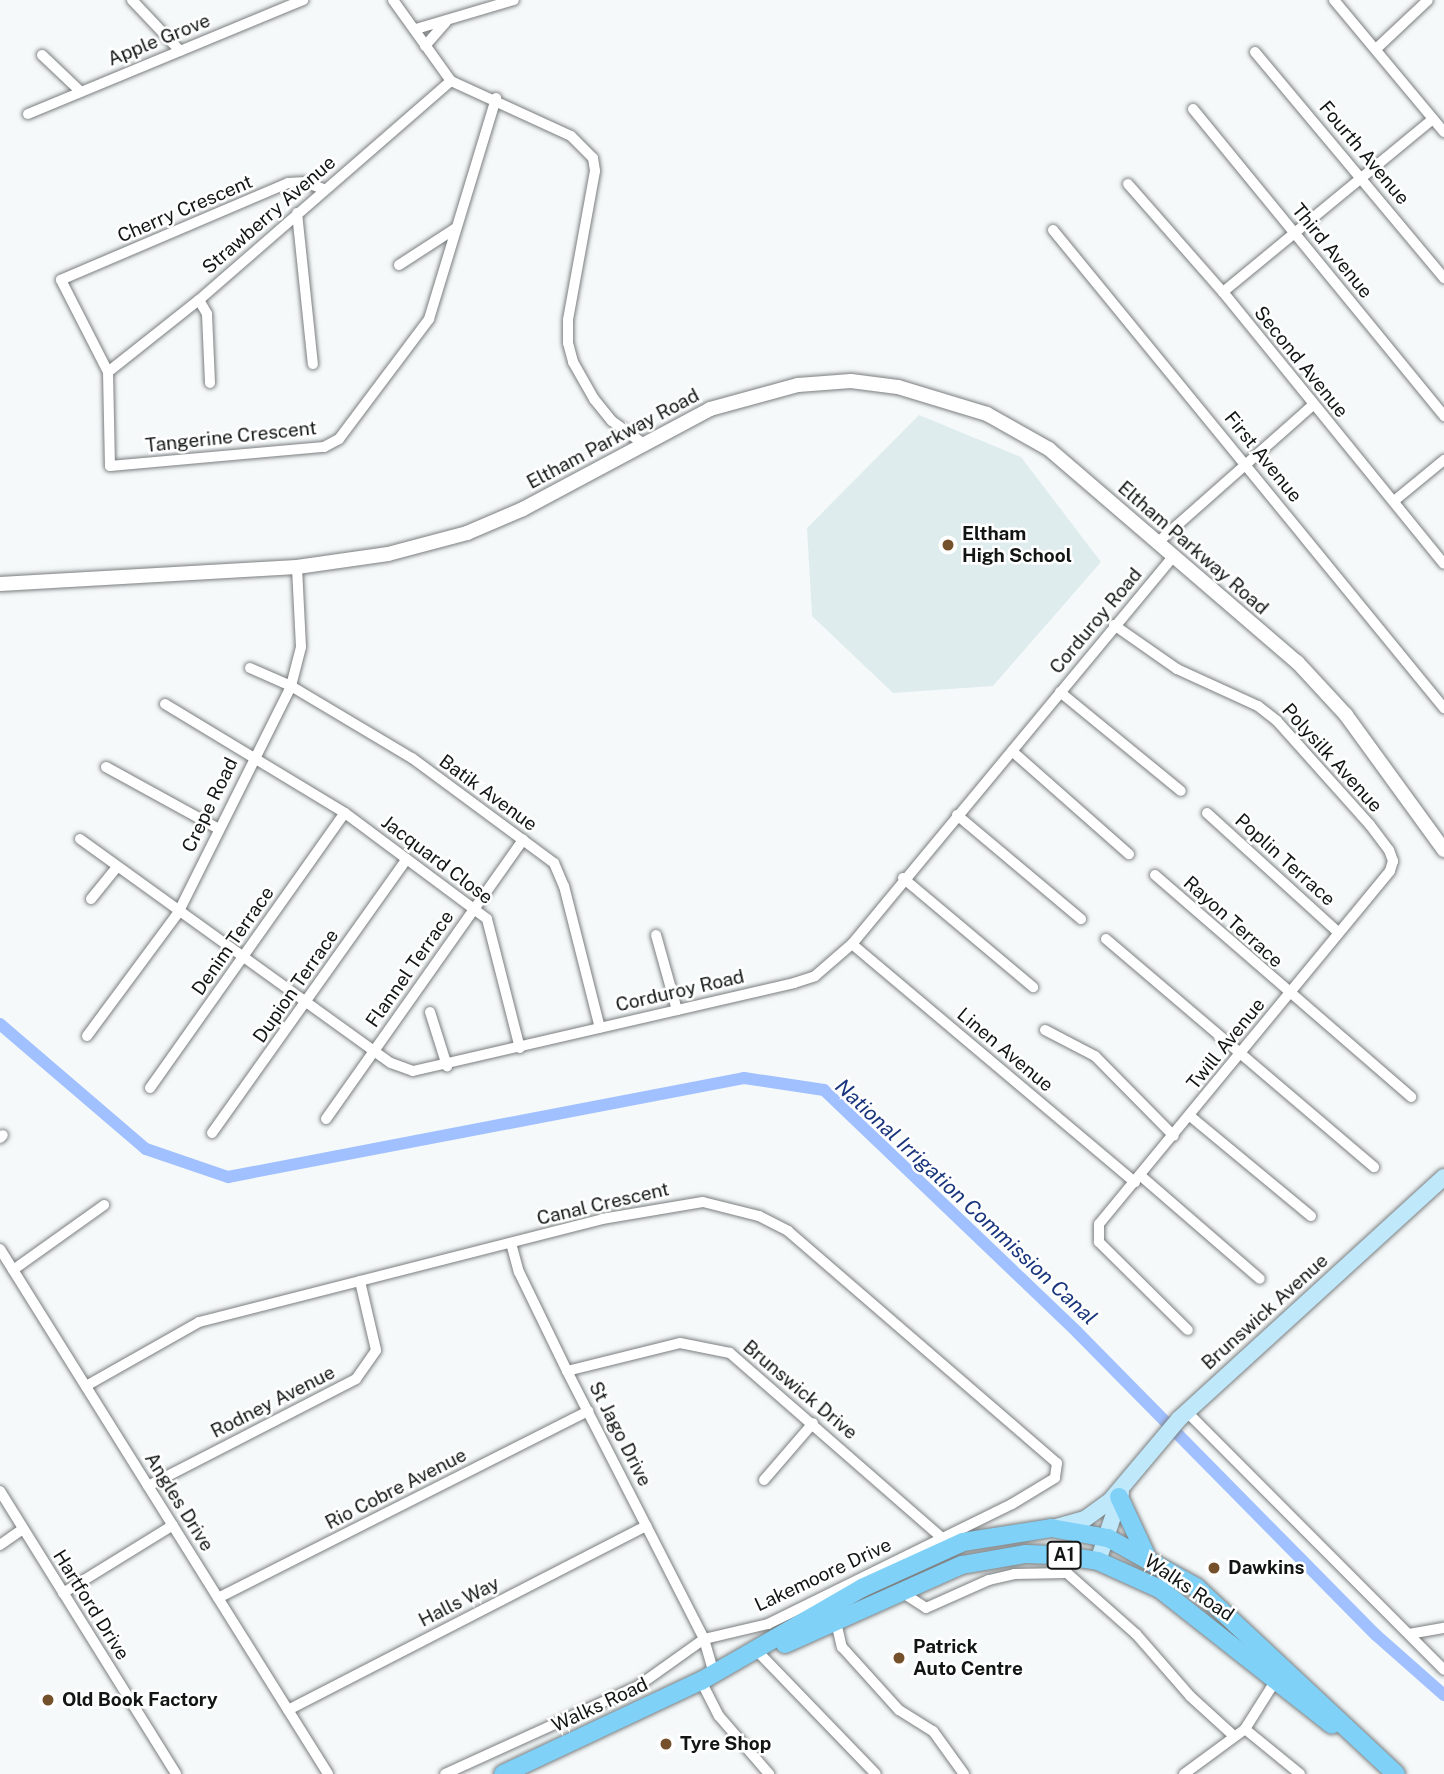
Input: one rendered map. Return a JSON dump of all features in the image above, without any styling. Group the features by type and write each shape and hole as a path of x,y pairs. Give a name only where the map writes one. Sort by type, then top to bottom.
{"main road":[{"name":"Brunswick Avenue","path":"1051,1528 1085,1519 1121,1492 1153,1447 1183,1416 1444,1177"},
{"name":"Brunswick Avenue","path":"1098,1560 1108,1538 1121,1492"},
{"path":"1121,1492 1146,1555"},
{"name":"Walks Road","path":"708,1678 862,1588 963,1542 1051,1528 1108,1538"},
{"name":"A1","path":"1108,1538 1146,1555 1196,1587 1396,1774"},
{"name":"Walks Road","path":"510,1773 708,1678 900,1591 962,1565 1026,1554 1098,1560 1160,1589 1275,1683 1374,1755"}],"street":[{"path":"132,0 180,51"},
{"name":"Apple Grove","path":"28,114 79,90 303,0"},
{"path":"393,0 451,81 496,99 571,136 593,158 595,171 568,320 568,343 573,362 594,400 612,421 641,442"},
{"path":"416,29 514,0"},
{"path":"1334,0 1444,132"},
{"path":"1376,49 1428,0"},
{"path":"425,46 446,22"},
{"name":"Fourth Avenue","path":"1255,52 1364,178 1444,278"},
{"path":"42,55 79,90"},
{"name":"Strawberry Avenue","path":"108,372 199,300 451,81"},
{"name":"Tangerine Crescent","path":"61,280 108,372 110,466 324,447 338,439 418,338 429,318 496,99"},
{"name":"Third Avenue","path":"1193,109 1444,416"},
{"path":"1223,292 1433,119"},
{"name":"Cherry Crescent","path":"61,280 288,183 306,182 323,190"},
{"name":"Second Avenue","path":"1128,184 1223,292 1312,406 1394,500 1444,564"},
{"path":"297,214 313,364"},
{"path":"398,265 456,228"},
{"name":"First Avenue","path":"1053,230 1444,708"},
{"path":"199,300 208,314 210,383"},
{"name":"Eltham Parkway Road","path":"0,584 297,567 388,554 467,533 523,509 641,442 710,409 777,389 851,381 898,387 987,414 1049,449 1172,558 1297,662 1346,715 1444,850"},
{"path":"1157,543 1312,406"},
{"path":"1394,500 1444,460"},
{"name":"Corduroy Road","path":"80,839 305,1003 374,1051 413,1071 447,1066 815,976 852,944 903,878 1172,558"},
{"name":"Crepe Road","path":"87,1036 178,913 217,828 292,686 301,647 297,567"},
{"name":"Polysilk Avenue","path":"1114,625 1177,669 1258,706 1277,721 1389,850 1390,871"},
{"name":"Batik Avenue","path":"250,668 292,686 412,758 554,863 564,886 600,1028"},
{"path":"1060,692 1181,791"},
{"name":"Jacquard Close","path":"165,704 255,755 345,813 487,919 520,1048"},
{"path":"1012,751 1129,854"},
{"path":"106,767 217,828"},
{"name":"Denim Terrace","path":"150,1088 345,813"},
{"name":"Poplin Terrace","path":"1207,813 1339,933"},
{"path":"957,815 1082,919"},
{"name":"Flannel Terrace","path":"326,1119 523,840"},
{"name":"Dupion Terrace","path":"212,1133 407,859"},
{"path":"91,899 117,867"},
{"name":"Twill Avenue","path":"1188,1330 1099,1242 1100,1224 1390,871"},
{"name":"Rayon Terrace","path":"1155,875 1289,995 1411,1097"},
{"path":"903,878 1033,987"},
{"path":"656,934 677,1010"},
{"path":"1106,939 1374,1167"},
{"name":"Linen Avenue","path":"852,944 1260,1279"},
{"path":"430,1012 447,1066"},
{"path":"1045,1030 1095,1056 1174,1136"},
{"path":"1190,1116 1311,1216"},
{"name":"Canal Crescent","path":"86,1386 199,1322 665,1205 703,1202 759,1216 788,1231 1057,1463 1060,1470"},
{"path":"13,1270 104,1205"},
{"name":"St Jago Drive","path":"511,1243 519,1272 567,1371 704,1639 708,1678 719,1716 769,1774"},
{"name":"Angles Drive","path":"0,1249 328,1774"},
{"name":"Rodney Avenue","path":"148,1486 356,1379 376,1350 360,1280"},
{"name":"Brunswick Drive","path":"567,1371 680,1343 699,1343 730,1353 942,1538"},
{"name":"Rio Cobre Avenue","path":"218,1598 589,1411"},
{"path":"1183,1416 1444,1670"},
{"path":"764,1480 813,1423"},
{"name":"Lakemoore Drive","path":"445,1774 638,1686 704,1639 768,1624 1012,1504 1055,1478 1060,1470"},
{"name":"Hartford Drive","path":"0,1491 176,1774"},
{"path":"63,1592 173,1525"},
{"name":"Halls Way","path":"288,1710 646,1526"},
{"path":"0,1545 23,1529"},
{"path":"1060,1555 1067,1573 1136,1634 1190,1696 1234,1736"},
{"path":"900,1591 926,1608 989,1580 1014,1574 1067,1573"},
{"path":"836,1622 842,1647 899,1710 933,1731 964,1774"},
{"path":"1409,1634 1444,1628"},
{"path":"761,1655 876,1774"},
{"path":"1184,1774 1245,1729 1275,1683"},
{"path":"1245,1729 1300,1774"}],"shaded area":[{"name":"Eltham High School","path":"919,415 1021,457 1101,562 993,686 893,693 812,616 807,528"}],"waterway":[{"name":"National Irrigation Commission Canal","path":"0,1024 146,1149 228,1177 744,1078 824,1090 1077,1332 1376,1635 1444,1695"}],"place":[{"name":"Eltham High School","path":"948,545"},
{"name":"Dawkins","path":"1214,1568"},
{"name":"Patrick Auto Centre","path":"899,1658"},
{"name":"Old Book Factory","path":"48,1700"},
{"name":"Tyre Shop","path":"666,1744"}]}
